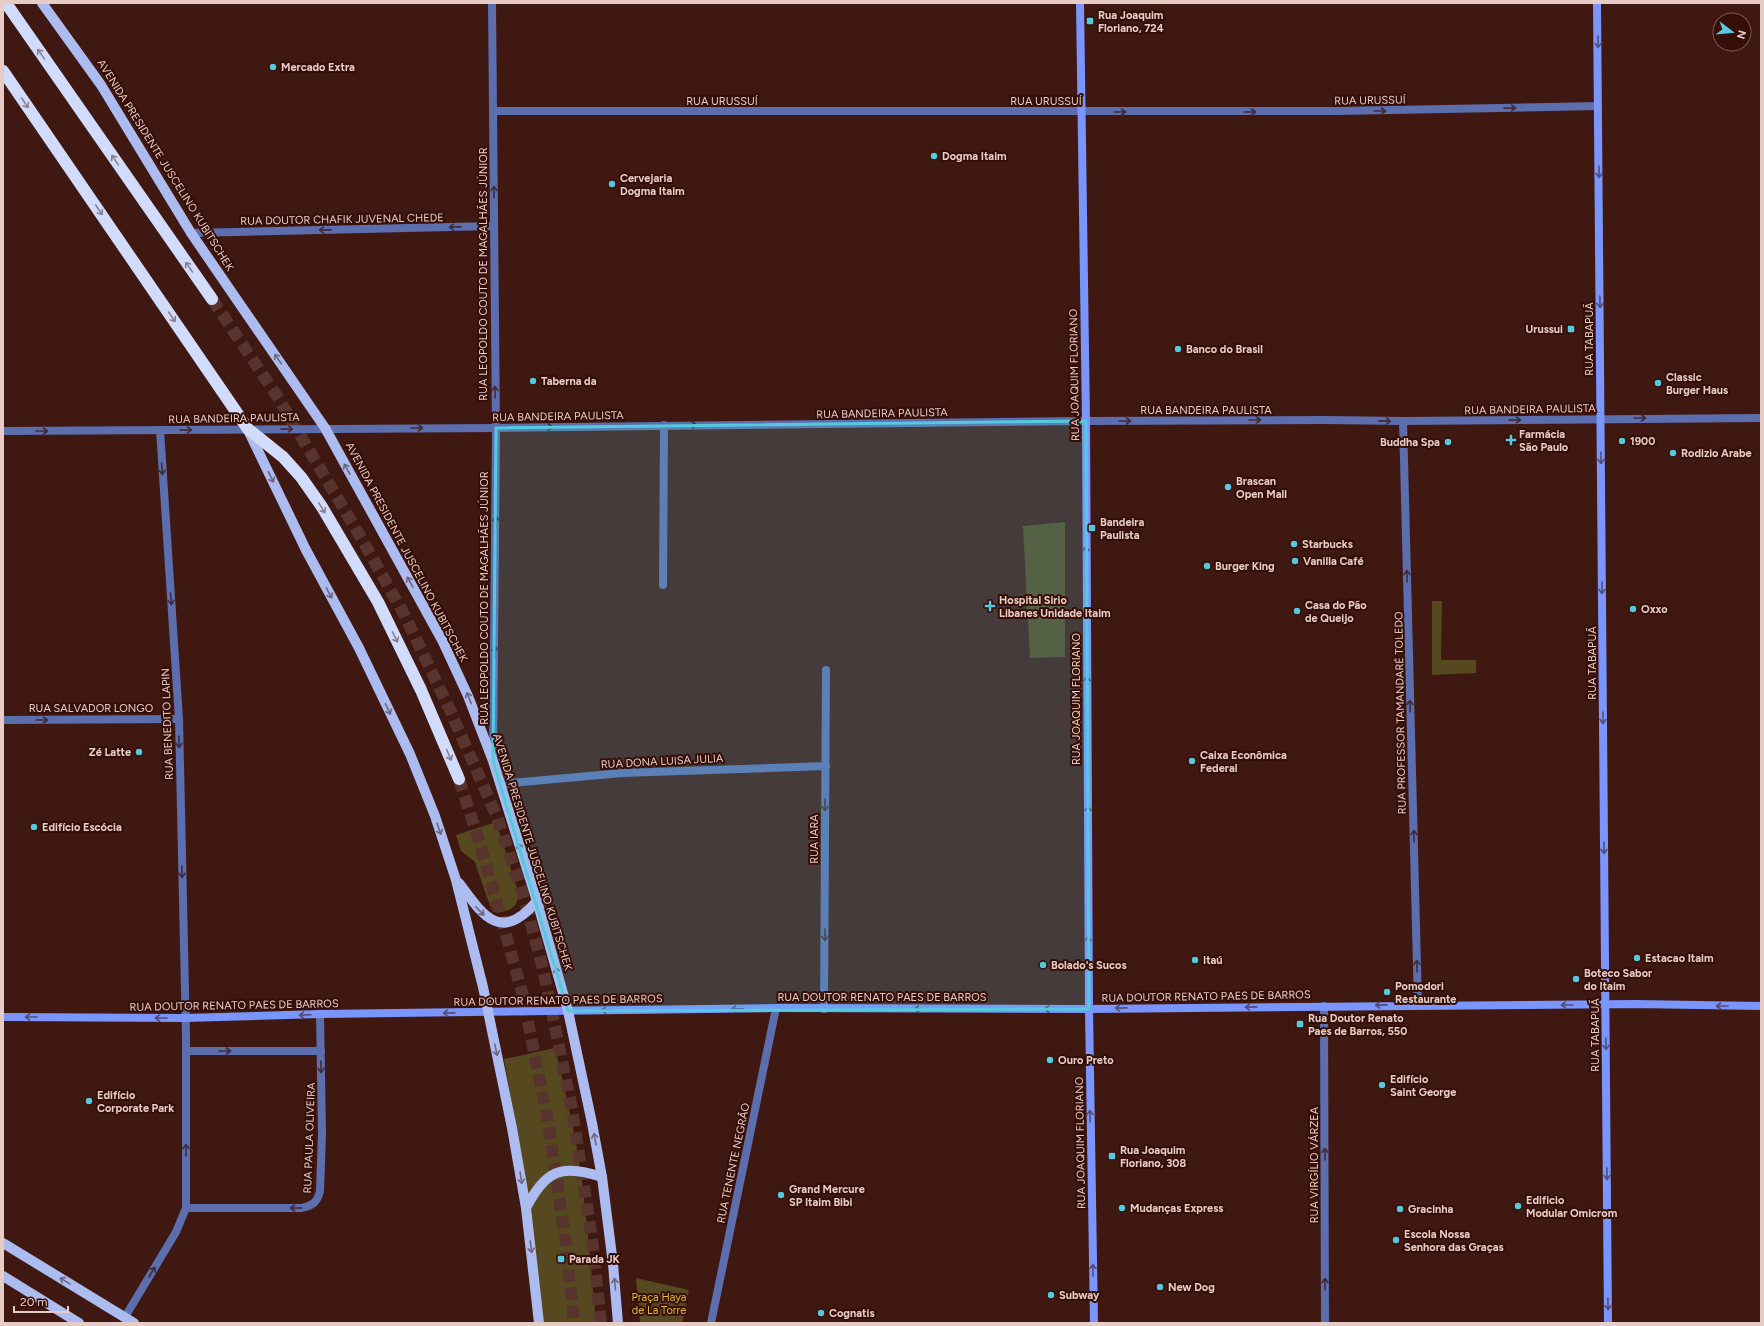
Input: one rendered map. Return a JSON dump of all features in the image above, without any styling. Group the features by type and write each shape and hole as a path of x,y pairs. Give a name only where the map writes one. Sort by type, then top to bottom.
{"highway":[{"path":"6,3 212,299"},
{"path":"3,71 248,429 283,457 301,477 326,514 378,602 421,690 459,779"}],"main road":[{"name":"AVENIDA PRESIDENTE JUSCELINO KUBITSCHEK","path":"42,3 101,85 191,234 325,428 442,640 468,696 493,761 537,901 568,1011 602,1177 613,1264 618,1323"},
{"path":"248,429 306,550 359,648 410,754 435,816 456,880 483,987 512,1128 526,1208 539,1323"},
{"path":"456,880 481,912 488,918 499,922 509,923 518,919 526,914 537,901"},
{"path":"526,1208 535,1190 545,1178 556,1173 580,1171 602,1177"},
{"path":"3,1243 134,1323"},
{"path":"3,1276 79,1323"}],"street":[{"name":"RUA LEOPOLDO COUTO DE MAGALHÃES JÚNIOR","path":"492,3 496,428 493,761"},
{"name":"RUA JOAQUIM FLORIANO","path":"1080,3 1086,421 1089,1009 1094,1323"},
{"name":"RUA TABAPUÃ","path":"1597,3 1608,1323"},
{"name":"RUA URUSSUÍ","path":"493,112 1388,111 1598,106"},
{"name":"RUA DOUTOR CHAFIK JUVENAL CHEDE","path":"191,234 494,226"},
{"name":"RUA BANDEIRA PAULISTA","path":"3,431 496,428 1086,421 1403,421 1761,418"},
{"name":"RUA PROFESSOR TAMANDARÉ TOLEDO","path":"1403,421 1418,1005"},
{"path":"663,585 664,425"},
{"name":"RUA BENEDITO LAPIN","path":"160,430 179,719 186,1051 186,1208"},
{"name":"RUA IARA","path":"824,1009 826,670"},
{"name":"RUA SALVADOR LONGO","path":"3,720 179,719"},
{"name":"RUA DONA LUISA JULIA","path":"500,784 622,773 826,766"},
{"name":"RUA DOUTOR RENATO PAES DE BARROS","path":"3,1017 185,1018 320,1014 776,1008 1089,1009 1418,1005 1761,1006"},
{"name":"RUA VIRGÍLIO VÁRZEA","path":"1324,1006 1325,1323"},
{"name":"RUA TENENTE NEGRÃO","path":"711,1323 776,1008"},
{"name":"RUA PAULA OLIVEIRA","path":"186,1208 302,1208 313,1206 318,1199 320,1191 322,1134 320,1014"},
{"path":"186,1051 321,1051"},
{"path":"125,1317 176,1232 186,1208"}],"highlighted area":[{"path":"1086,421 1089,1009 568,1011 493,761 496,428"}],"green space":[{"path":"1065,522 1065,657 1030,658 1023,526"},
{"path":"1432,601 1442,601 1441,660 1476,660 1476,673 1432,675"},
{"path":"496,822 519,894 516,903 512,908 497,913 490,906 475,862 461,851 456,835"},
{"path":"555,1048 571,1119 582,1182 596,1323 542,1323 520,1149 504,1059"},
{"name":"Praça Haya de La Torre","path":"636,1278 689,1290 682,1323 640,1323"}],"tunnel":[{"path":"212,299 277,396 363,541 405,616 450,710 497,817 525,901 543,969 572,1109 592,1239 601,1323"},
{"path":"459,779 480,844 522,992 548,1121 566,1245 574,1323"}],"place":[{"name":"Rua Joaquim Floriano, 724","path":"1090,21"},
{"name":"Mercado Extra","path":"273,67"},
{"name":"Dogma Itaim","path":"934,156"},
{"name":"Cervejaria Dogma Itaim","path":"612,184"},
{"name":"Urussui","path":"1571,329"},
{"name":"Banco do Brasil","path":"1178,349"},
{"name":"Taberna da","path":"533,381"},
{"name":"Classic Burger Haus","path":"1658,383"},
{"name":"Farmácia São Paulo","path":"1511,440"},
{"name":"1900","path":"1622,441"},
{"name":"Buddha Spa","path":"1448,442"},
{"name":"Rodizio Arabe","path":"1673,453"},
{"name":"Brascan Open Mall","path":"1228,487"},
{"name":"Bandeira Paulista","path":"1092,528"},
{"name":"Starbucks","path":"1294,544"},
{"name":"Vanilla Café","path":"1295,561"},
{"name":"Burger King","path":"1207,566"},
{"name":"Hospital Sirio Libanes Unidade Itaim","path":"990,606"},
{"name":"Oxxo","path":"1633,609"},
{"name":"Casa do Pão de Queijo","path":"1297,611"},
{"name":"Zé Latte","path":"139,752"},
{"name":"Caixa Econômica Federal","path":"1192,761"},
{"name":"Edifício Escócia","path":"34,827"},
{"name":"Estacao Itaim","path":"1637,958"},
{"name":"Itaú","path":"1195,960"},
{"name":"Bolado's Sucos","path":"1043,965"},
{"name":"Boteco Sabor do Itaim","path":"1576,979"},
{"name":"Pomodori Restaurante","path":"1387,992"},
{"name":"Rua Doutor Renato Paes de Barros, 550","path":"1300,1024"},
{"name":"Ouro Preto","path":"1050,1060"},
{"name":"Edifício Saint George","path":"1382,1085"},
{"name":"Edifício Corporate Park","path":"89,1101"},
{"name":"Rua Joaquim Floriano, 308","path":"1112,1156"},
{"name":"Grand Mercure SP Itaim Bibi","path":"781,1195"},
{"name":"Edificio Modular Omicrom","path":"1518,1206"},
{"name":"Mudanças Express","path":"1122,1208"},
{"name":"Gracinha","path":"1400,1209"},
{"name":"Escola Nossa Senhora das Graças","path":"1396,1240"},
{"name":"Parada JK","path":"561,1259"},
{"name":"New Dog","path":"1160,1287"},
{"name":"Subway","path":"1051,1295"},
{"name":"Cognatis","path":"821,1313"}]}
